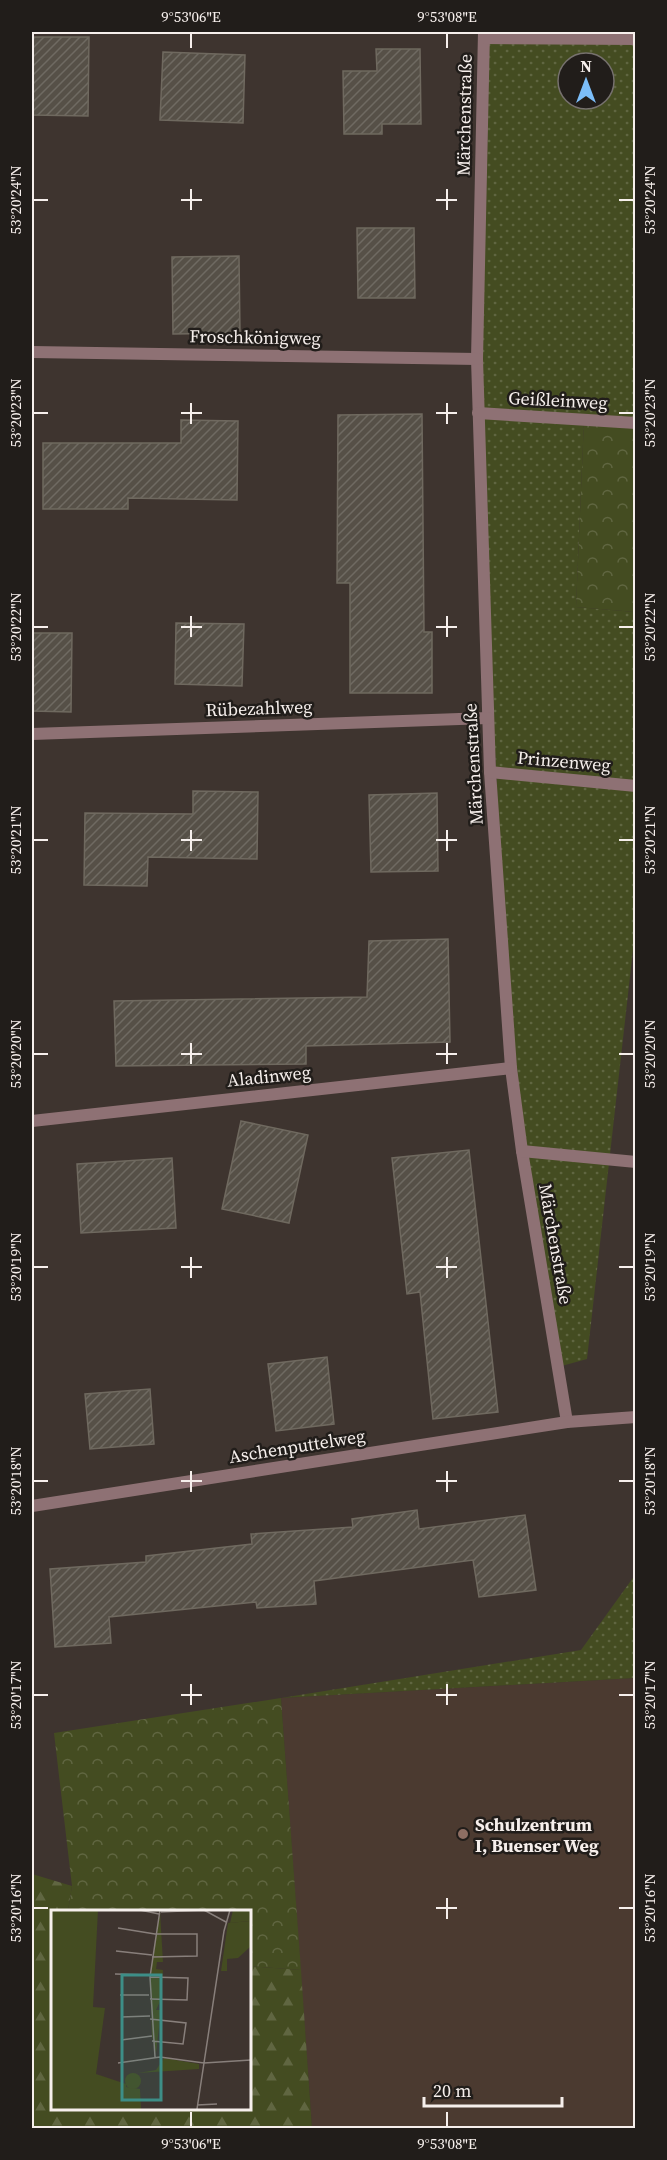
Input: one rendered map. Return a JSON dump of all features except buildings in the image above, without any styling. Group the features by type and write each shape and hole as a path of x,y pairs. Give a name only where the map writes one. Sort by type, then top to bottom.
{"street":[{"path":"484,35 636,39"},
{"name":"Märchenstraße","path":"484,35 477,359 490,772 511,1068 522,1151 567,1422"},
{"name":"Froschkönigweg","path":"32,352 477,359"},
{"name":"Geißleinweg","path":"478,413 636,423"},
{"name":"Rübezahlweg","path":"32,734 488,718"},
{"name":"Prinzenweg","path":"490,772 636,786"},
{"name":"Aladinweg","path":"32,1121 511,1068"},
{"path":"522,1151 636,1162"},
{"path":"567,1422 636,1417"},
{"name":"Aschenputtelweg","path":"32,1506 567,1422"}],"shaded area":[{"name":"Schulzentrum I, Buenser Weg","path":"635,1678 635,2128 312,2128 281,1698"}],"green space":[{"path":"484,32 635,32 635,423 584,420 576,607 635,612 635,932 587,1359 558,1367 511,1068 478,413"},
{"path":"584,420 635,423 635,612 576,607"},
{"path":"635,1575 635,1678 281,1698 581,1650"},
{"path":"281,1698 301,1970 250,1966 250,1910 68,1910 72,1886 54,1733"},
{"path":"32,1874 72,1886 68,1910 51,1910 51,2109 250,2109 250,1966 301,1970 312,2128 32,2128"}],"place":[{"name":"Schulzentrum I, Buenser Weg","path":"463,1834"}]}
